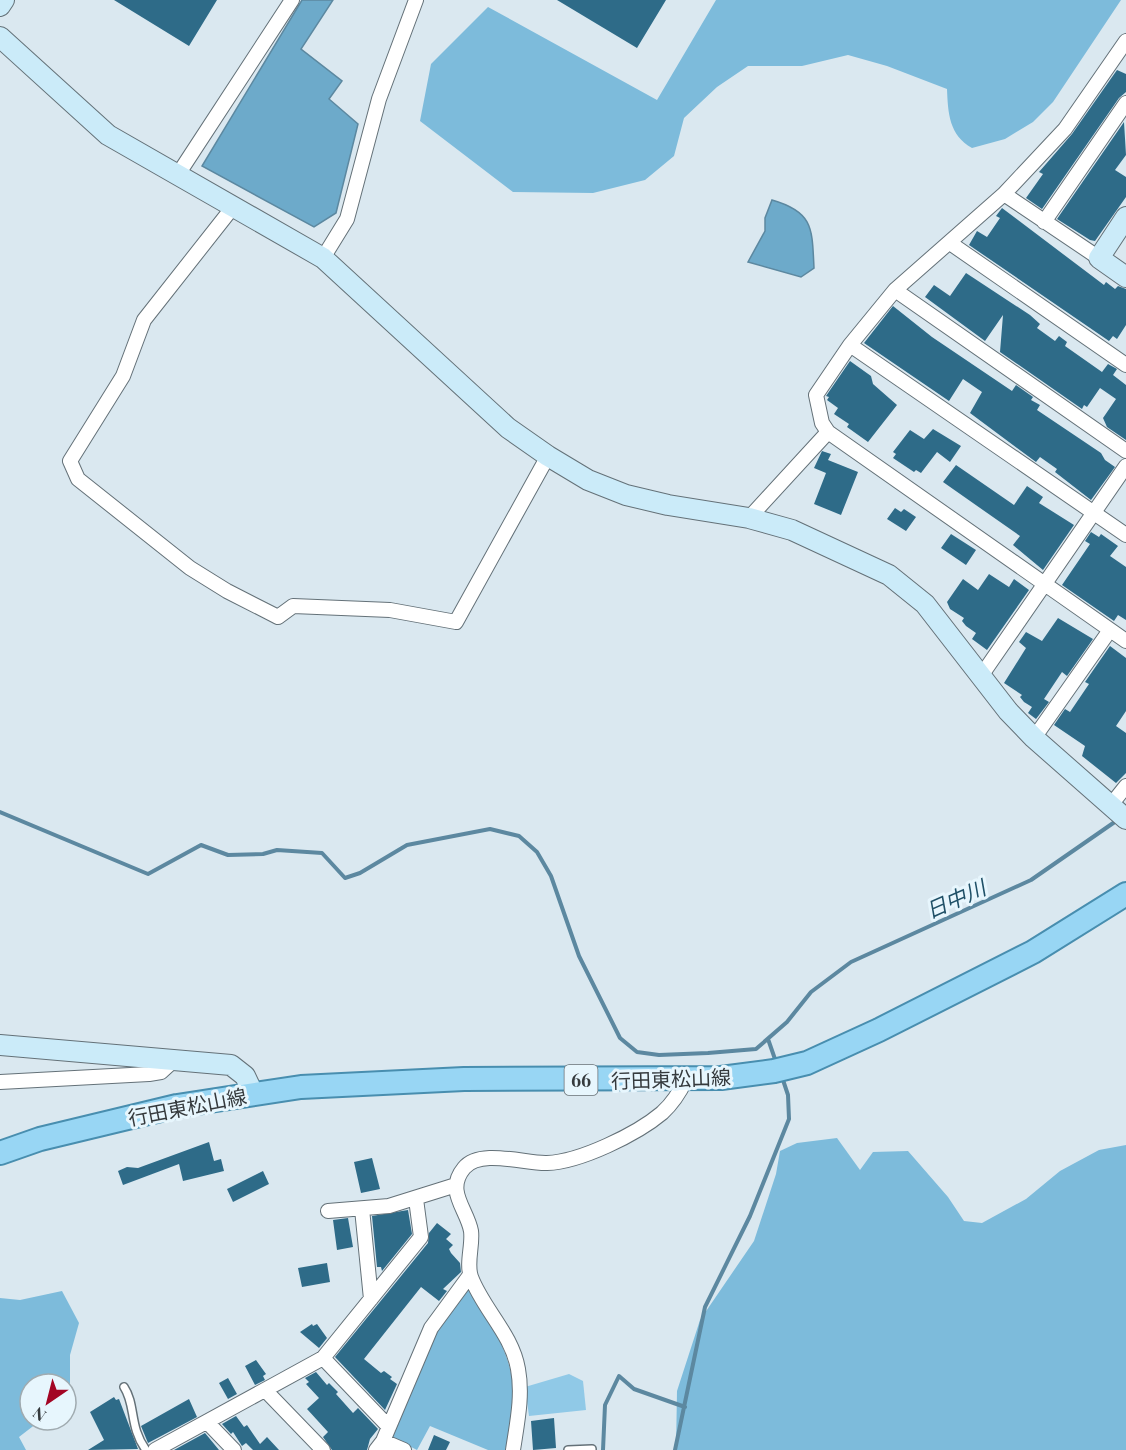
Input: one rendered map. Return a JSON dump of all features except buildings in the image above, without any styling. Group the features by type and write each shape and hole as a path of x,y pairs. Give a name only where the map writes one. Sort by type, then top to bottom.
{"main road":[{"name":"行田東松山線","path":"0,1153 115,1120 253,1093 381,1081 686,1079 721,1078 774,1071 807,1063 841,1049 1033,952 1126,894"}],"street":[{"path":"0,6 4,0"},
{"path":"177,176 292,0"},
{"path":"323,258 346,219 380,99 416,0"},
{"path":"0,37 108,135 323,258 508,428 548,456 588,480 626,495 668,505 750,518 792,530 823,542 889,574 925,604 981,676 1034,738 1126,819"},
{"path":"1126,41 1065,129 1004,194 896,290 850,345 816,395 822,423 828,432 1126,641"},
{"path":"1044,222 1126,104"},
{"path":"1004,194 1126,277"},
{"path":"233,207 144,320 123,376 70,461 78,479 189,568 227,591 278,617 293,606 390,610 456,622 548,456"},
{"path":"1099,258 1126,217"},
{"path":"951,243 1126,365"},
{"path":"896,290 1126,451"},
{"path":"850,345 1126,535"},
{"path":"750,518 828,432"},
{"path":"981,676 1126,466"},
{"path":"1034,738 1110,630"},
{"path":"1110,806 1126,786"},
{"path":"0,1045 231,1065 245,1076 253,1093"},
{"path":"0,1082 149,1074 161,1072 173,1061"},
{"path":"513,1450 520,1405 518,1368 514,1353 470,1275 471,1231 458,1202 456,1185 464,1167 478,1160 501,1158 546,1163 588,1153 637,1129 662,1113 675,1099 686,1079"},
{"path":"328,1211 362,1209 416,1198 444,1186 456,1185"},
{"path":"154,1450 323,1358 421,1237 416,1198"},
{"path":"362,1209 371,1299"},
{"path":"404,1450 379,1446 431,1328 470,1275"},
{"path":"323,1358 389,1427"},
{"path":"266,1390 322,1450"},
{"path":"207,1422 234,1450"}],"lane":[{"path":"123,1388 129,1395 132,1423 146,1450"},
{"path":"568,1450 592,1449"}],"shaded area":[{"path":"302,0 333,0 301,49 342,81 329,99 358,124 336,213 314,227 202,166"},
{"path":"716,0 1121,0 1053,102 1033,122 1005,139 972,148 964,143 951,123 947,89 887,66 848,55 802,66 748,66 717,87 684,118 674,156 645,180 593,193 513,192 420,121 431,64 488,7 657,100"},
{"path":"772,200 796,210 808,224 814,268 801,277 748,262 765,231 765,218"},
{"path":"837,1138 860,1170 873,1152 908,1151 948,1197 964,1221 982,1223 1026,1199 1060,1171 1099,1150 1126,1145 1126,1450 676,1450 677,1391 700,1320 754,1241 776,1174 780,1151 797,1143"},
{"path":"469,1287 502,1346 513,1382 511,1425 505,1450 488,1450 430,1426 417,1450 392,1437 433,1334"},
{"path":"62,1291 79,1323 70,1355 70,1372 18,1372 18,1432 25,1432 19,1437 26,1450 0,1450 0,1298 20,1300"},
{"path":"569,1374 583,1381 586,1410 529,1416 525,1387"}],"waterway":[{"name":"日中川","path":"0,812 148,874 201,845 228,855 263,854 277,850 322,853 345,878 360,873 407,845 490,829 519,836 537,852 551,876 579,956 620,1038 637,1052 659,1055 756,1049 787,1022 811,992 851,962 1031,880 1119,819"},
{"path":"768,1039 776,1062"},
{"path":"675,1450 705,1307 750,1216 789,1119 788,1095 782,1077"},
{"path":"603,1450 605,1405 619,1376 634,1389 685,1407"}]}
